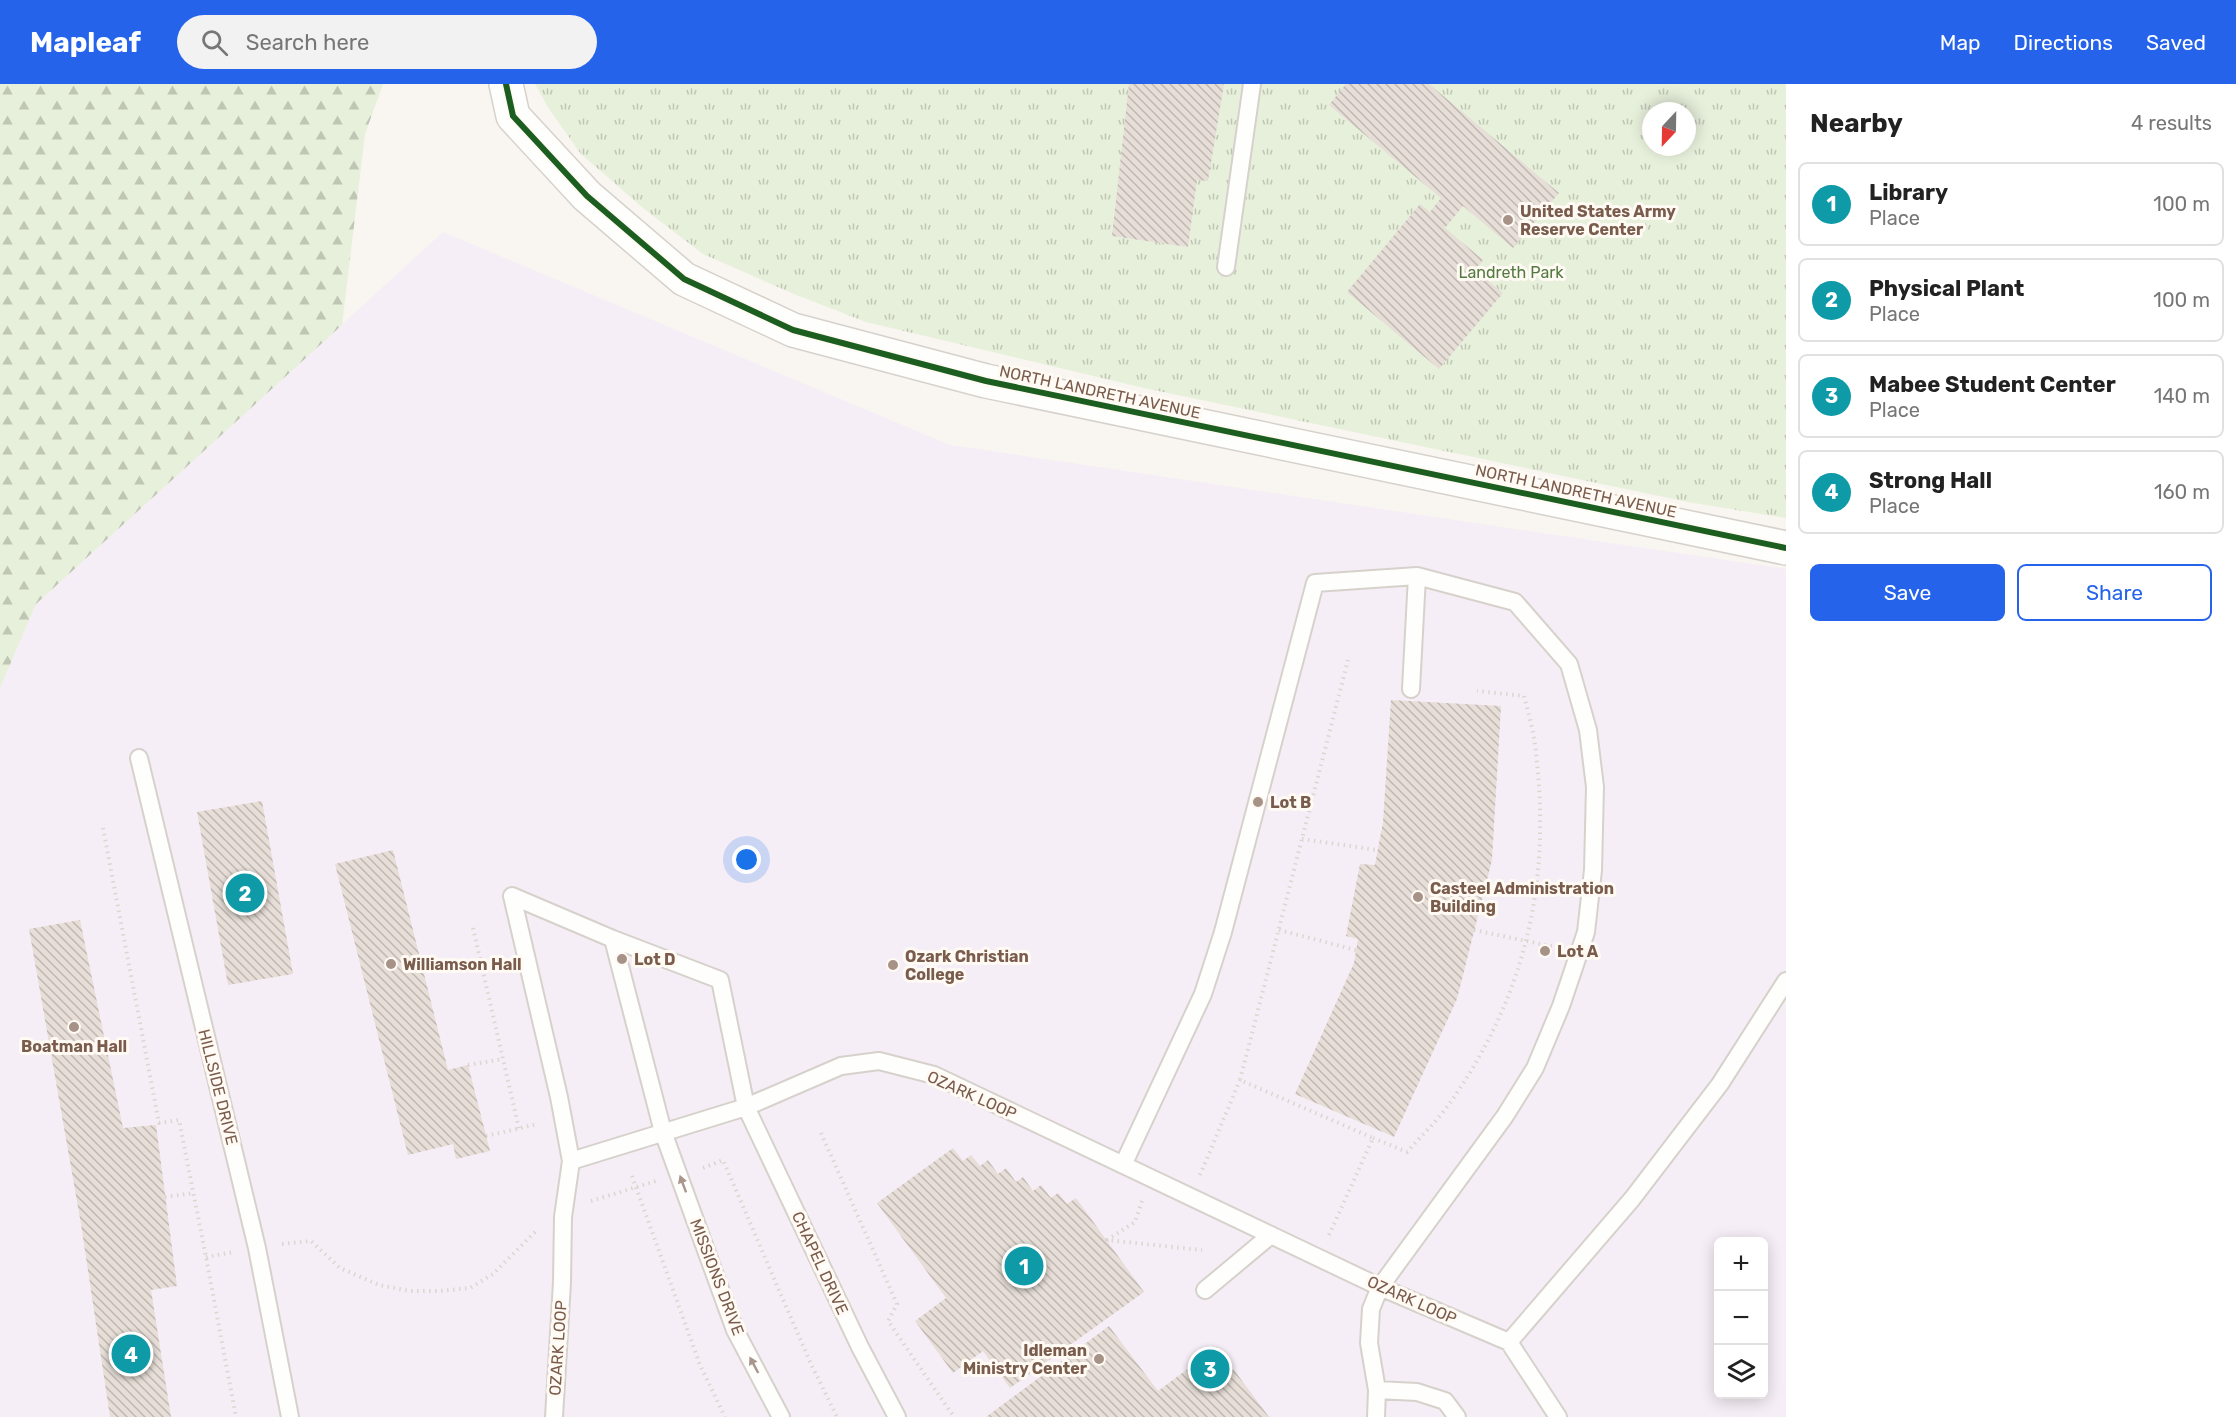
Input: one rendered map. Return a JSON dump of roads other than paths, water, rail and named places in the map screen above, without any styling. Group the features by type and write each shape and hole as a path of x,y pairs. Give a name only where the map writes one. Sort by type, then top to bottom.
{"street":[{"name":"NORTH LANDRETH AVENUE","path":"506,84 513,116 587,196 684,279 793,330 986,381 1786,548"}],"lane":[{"path":"1226,267 1252,84"},
{"path":"1411,689 1417,576"},
{"path":"1123,1165 1203,994 1223,932 1315,583 1417,576 1515,602 1569,664 1588,730 1595,787 1593,870 1586,932 1561,1006 1535,1068 1505,1116 1380,1287 1371,1309 1369,1343 1377,1390 1376,1417"},
{"name":"HILLSIDE DRIVE","path":"139,758 257,1248 290,1417"},
{"path":"571,1161 559,1096 512,896 613,939"},
{"name":"CHAPEL DRIVE","path":"613,939 720,980 746,1107 860,1347 897,1417"},
{"name":"MISSIONS DRIVE","path":"613,939 663,1132 735,1330 781,1417"},
{"path":"1558,1417 1509,1342 1632,1198 1707,1102 1786,981"},
{"name":"OZARK LOOP","path":"554,1417 562,1282 563,1217 571,1161 746,1107 841,1066 879,1061 934,1075 1380,1287 1509,1342"},
{"path":"1205,1290 1271,1235"},
{"path":"1377,1390 1417,1392 1445,1401 1457,1417"}],"place":[{"name":"United States Army Reserve Center","path":"1508,220"},
{"name":"Lot B","path":"1258,802"},
{"name":"Physical Plant","path":"245,893"},
{"name":"Casteel Administration Building","path":"1418,897"},
{"name":"Lot A","path":"1545,951"},
{"name":"Lot D","path":"622,959"},
{"name":"Williamson Hall","path":"391,964"},
{"name":"Ozark Christian College","path":"893,965"},
{"name":"Boatman Hall","path":"74,1027"},
{"name":"Library","path":"1024,1266"},
{"name":"Strong Hall","path":"131,1354"},
{"name":"Idleman Ministry Center","path":"1099,1359"},
{"name":"Mabee Student Center","path":"1210,1369"}],"park label":[{"name":"Landreth Park","path":"1511,272"}]}
